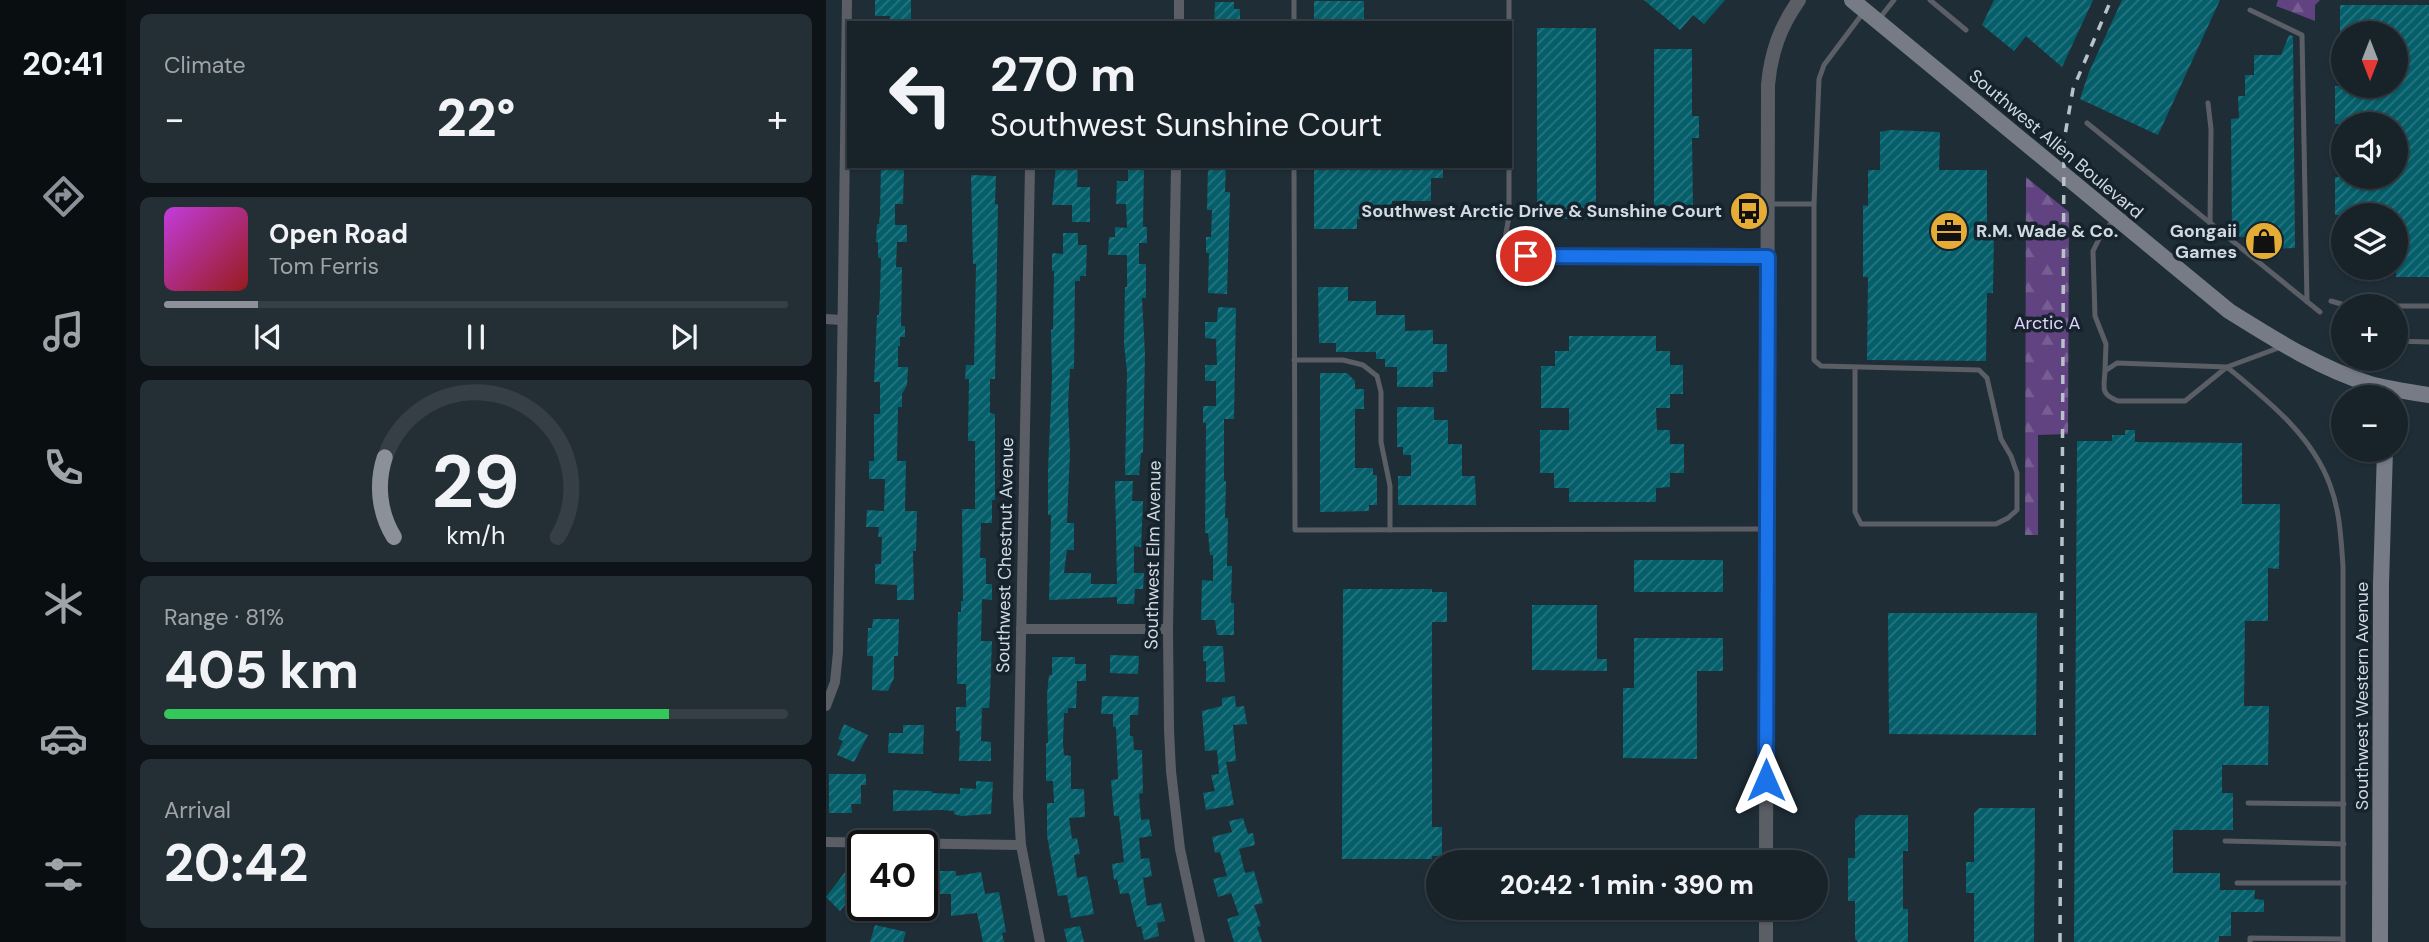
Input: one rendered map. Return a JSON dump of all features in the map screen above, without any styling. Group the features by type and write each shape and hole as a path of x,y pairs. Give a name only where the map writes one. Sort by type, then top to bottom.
{"main road":[{"name":"Southwest Allen Boulevard","path":"1852,0 2229,311 2285,346 2331,369 2375,385"},
{"name":"Southwest Allen Boulevard","path":"2408,394 2429,395"},
{"name":"Southwest Western Avenue","path":"2380,942 2381,584 2385,462"}],"street":[{"path":"826,706 835,682 838,652 847,0"},
{"path":"1179,21 1180,0"},
{"path":"1766,850 1770,64 1781,27 1798,0"},
{"name":"Southwest Chestnut Avenue","path":"1030,168 1018,797 1021,845 1041,942"},
{"name":"Southwest Elm Avenue","path":"1176,168 1168,629 1171,771 1181,849 1200,942"},
{"path":"1502,256 1768,257"},
{"path":"826,320 841,320"},
{"path":"1021,629 1168,629"},
{"path":"826,842 1021,845"},
{"path":"1766,920 1766,942"}],"lane":[{"path":"1294,0 1294,21"},
{"path":"1509,0 1509,21"},
{"path":"1855,367 1855,512 1861,524 1996,524 2017,510 2017,473 2001,439 1987,378 1979,370 1822,366 1814,360 1814,204 1819,79 1824,65 1872,16 1895,0"},
{"path":"1930,0 1966,30"},
{"path":"2250,10 2302,35 2307,302"},
{"path":"2208,103 2211,129 2210,223"},
{"path":"2087,123 2320,312"},
{"path":"1294,168 1295,530 1767,529"},
{"path":"1502,256 1509,216 1509,168"},
{"path":"1768,204 1814,204"},
{"path":"2116,218 2101,234 2093,251 2095,317 2106,344 2104,392 2108,397 2118,401 2185,401 2227,367 2285,346"},
{"path":"2408,306 2429,306"},
{"path":"2408,341 2429,342"},
{"path":"1294,360 1343,360 1363,365 1377,376 1381,392 1381,442 1390,486 1390,530"},
{"path":"2105,371 2117,363 2227,367 2294,426 2330,484 2338,511 2343,566 2343,941 2250,938 2250,942"},
{"path":"2248,803 2344,804"},
{"path":"2225,841 2344,844"},
{"path":"2237,883 2344,883"}],"green space":[{"path":"2278,0 2320,0 2315,5 2315,21 2276,6"},
{"name":"Arctic A","path":"2026,177 2069,212 2068,434 2038,435 2038,535 2025,535"}],"building":[{"path":"875,0 911,0 911,21 890,21 890,16 875,16"},
{"path":"1644,0 1725,0 1704,24 1693,15 1680,30"},
{"path":"1994,0 2093,0 2062,67 2026,36 2014,51 1982,25"},
{"path":"2122,0 2220,0 2158,135 2080,99 2089,72"},
{"path":"1314,1 1364,1 1364,21 1314,21"},
{"path":"1215,2 1234,2 1234,9 1240,9 1240,21 1214,21"},
{"path":"2340,5 2429,5 2429,277 2408,277 2408,203 2335,203 2335,189 2408,189 2408,112 2335,112 2335,98 2408,98 2408,21 2340,21"},
{"path":"1537,28 1596,28 1596,219 1557,219 1557,206 1537,206"},
{"path":"2289,35 2293,36 2295,248 2253,249 2253,237 2236,237 2232,234 2231,119 2239,118 2238,96 2245,96 2245,75 2254,75 2254,55 2281,55"},
{"path":"1654,49 1692,49 1692,116 1699,116 1699,138 1692,138 1693,206 1654,206"},
{"path":"1880,132 1940,132 1939,170 1987,170 1987,230 1994,230 1993,293 1987,293 1986,361 1867,360 1868,277 1863,277 1863,205 1868,206 1868,170 1880,170"},
{"path":"881,168 904,168 903,204 895,204 895,225 907,225 907,242 897,242 896,267 902,267 901,326 905,326 905,337 900,337 898,346 898,367 908,367 902,407 898,407 897,461 906,461 905,511 917,511 916,551 913,551 914,600 897,600 897,585 875,584 875,564 881,564 882,537 878,537 879,527 866,527 867,510 884,511 885,479 869,479 869,461 874,461 874,414 880,414 880,382 874,382 881,258 878,258 876,242"},
{"path":"1056,168 1078,168 1077,187 1090,187 1090,222 1072,222 1072,205 1052,205"},
{"path":"1128,168 1144,168 1143,227 1147,227 1147,243 1139,243 1139,264 1146,264 1146,298 1142,298 1145,354 1143,453 1139,475 1125,475 1127,372 1124,344 1127,255 1108,255 1109,237 1115,237 1115,227 1127,228 1126,204 1116,204 1117,181 1128,181"},
{"path":"1208,168 1226,168 1225,192 1230,192 1227,294 1208,293 1209,253 1206,253 1206,237 1211,237 1212,210 1207,210"},
{"path":"1314,168 1443,168 1443,178 1431,178 1431,201 1392,201 1392,219 1357,219 1357,229 1314,229"},
{"path":"971,175 996,176 995,204 998,204 995,379 990,379 990,413 995,414 995,500 992,500 992,523 981,523 980,558 986,558 986,584 992,584 992,600 982,599 981,641 992,641 989,708 982,708 981,741 991,742 991,761 959,761 960,731 956,731 956,707 966,707 966,684 957,684 958,612 961,612 963,601 962,509 975,509 975,441 968,441 969,379 965,379 966,365 974,365 976,264 973,264"},
{"path":"1063,233 1078,233 1078,245 1087,245 1086,276 1080,276 1080,281 1075,281 1074,369 1070,369 1068,405 1070,452 1067,523 1074,523 1074,550 1067,550 1064,573 1091,573 1091,584 1117,584 1115,481 1133,481 1132,501 1143,501 1141,547 1134,546 1134,573 1144,573 1143,589 1135,589 1134,604 1117,604 1117,597 1049,600 1051,515 1048,515 1048,470 1054,271 1052,253 1063,254"},
{"path":"1318,287 1348,287 1348,301 1376,301 1376,315 1405,315 1405,331 1433,330 1433,344 1447,344 1447,372 1433,372 1433,387 1397,387 1397,367 1385,367 1385,359 1376,359 1376,352 1336,352 1336,343 1319,343"},
{"path":"1218,307 1236,308 1234,419 1224,419 1227,566 1232,566 1234,635 1217,635 1215,620 1201,620 1202,580 1213,581 1213,555 1210,555 1208,533 1205,533 1206,423 1203,423 1203,406 1216,406 1216,381 1205,381 1205,365 1217,365 1216,339 1205,338 1205,322 1217,322"},
{"path":"1569,336 1656,336 1656,351 1670,351 1670,365 1683,365 1683,394 1670,394 1670,408 1656,408 1657,430 1670,430 1670,444 1684,444 1684,473 1670,473 1670,487 1656,488 1656,502 1569,502 1569,488 1554,488 1554,473 1540,473 1540,430 1569,430 1569,408 1541,408 1541,366 1555,366 1555,351 1569,351"},
{"path":"1320,373 1347,373 1355,381 1355,389 1364,389 1364,409 1355,409 1355,468 1373,468 1373,475 1377,475 1377,505 1369,505 1369,511 1320,512"},
{"path":"1397,407 1434,407 1434,420 1448,420 1448,444 1462,444 1462,476 1475,476 1476,505 1398,505 1398,476 1411,476 1411,455 1403,455 1403,447 1397,447"},
{"path":"2125,430 2135,430 2135,442 2242,443 2242,504 2280,504 2279,569 2268,568 2268,621 2245,621 2244,706 2269,706 2268,765 2222,765 2222,793 2233,793 2233,830 2173,830 2173,873 2220,873 2220,890 2255,890 2254,899 2264,900 2264,912 2231,912 2231,936 2219,936 2219,942 2074,942 2077,441 2112,441 2112,435 2125,435"},
{"path":"1634,560 1723,560 1723,592 1634,592"},
{"path":"1343,589 1432,589 1432,592 1447,592 1447,622 1432,622 1432,827 1442,827 1442,850 1426,850 1426,859 1342,859"},
{"path":"1532,605 1597,605 1597,659 1607,659 1607,671 1532,670"},
{"path":"1888,613 2037,613 2036,735 1889,734"},
{"path":"873,619 899,619 898,656 894,656 894,678 888,691 872,690 873,656 867,656 868,628 872,628"},
{"path":"1634,638 1723,638 1723,671 1697,671 1697,759 1623,758 1623,688 1634,688"},
{"path":"1203,646 1223,646 1225,682 1206,682"},
{"path":"1110,655 1139,656 1138,674 1110,673"},
{"path":"1052,657 1075,657 1075,664 1086,664 1086,681 1077,681 1076,708 1068,708 1068,713 1064,713 1063,743 1064,755 1071,756 1071,789 1084,789 1085,817 1069,818 1072,839 1077,838 1080,854 1074,855 1077,878 1087,876 1094,914 1071,918 1067,895 1058,896 1047,836 1047,803 1054,803 1053,781 1046,781 1047,695 1049,675 1052,675"},
{"path":"1102,696 1139,697 1138,715 1130,715 1130,736 1133,736 1134,750 1142,750 1143,793 1139,794 1141,820 1149,819 1152,836 1139,838 1141,859 1149,858 1152,876 1143,878 1147,906 1161,903 1165,921 1157,923 1159,936 1144,940 1141,926 1137,927 1129,893 1120,894 1117,879 1114,880 1112,864 1124,862 1119,816 1114,816 1111,780 1118,779 1116,727 1113,727 1113,714 1101,714"},
{"path":"1235,696 1236,707 1244,706 1247,724 1233,725 1236,761 1226,762 1234,805 1206,810 1203,793 1215,791 1211,775 1219,774 1217,750 1205,751 1202,711 1222,706 1222,698"},
{"path":"844,724 868,735 854,762 837,755 843,741 838,739"},
{"path":"903,725 924,725 923,754 888,753 889,733 903,733"},
{"path":"829,774 866,774 866,785 861,785 861,804 851,804 852,813 829,813"},
{"path":"976,781 993,782 991,814 961,816 954,814 954,811 942,810 893,811 893,790 960,794 960,788 976,789"},
{"path":"1979,808 2035,808 2034,942 1974,942 1974,893 1966,893 1966,862 1974,862 1974,813"},
{"path":"1860,815 1908,815 1908,851 1903,851 1903,909 1908,909 1908,942 1858,942 1855,939 1855,901 1848,901 1848,858 1855,858 1855,820"},
{"path":"1243,818 1248,834 1253,833 1255,845 1239,849 1245,873 1254,871 1263,903 1254,905 1261,926 1257,927 1262,942 1234,942 1227,919 1239,915 1231,893 1218,897 1213,879 1227,876 1220,852 1215,853 1212,837 1232,832 1229,821"},
{"path":"847,870 847,902 840,911 826,897"},
{"path":"938,871 956,871 956,876 981,872 985,894 999,892 1006,932 1002,933 1004,942 983,942 977,913 951,916 951,894 938,894"},
{"path":"875,925 906,932 903,942 870,942"},
{"path":"1080,926 1084,942 1067,942 1064,929"}],"railway":[{"path":"2060,942 2064,141 2073,89 2111,0"}],"place":[{"name":"Southwest Arctic Drive & Sunshine Court","path":"1749,211"},
{"name":"R.M. Wade & Co.","path":"1949,231"},
{"name":"Gongaii Games","path":"2264,241"}],"route":[{"path":"1526,256 1768,257 1766,780"}]}
